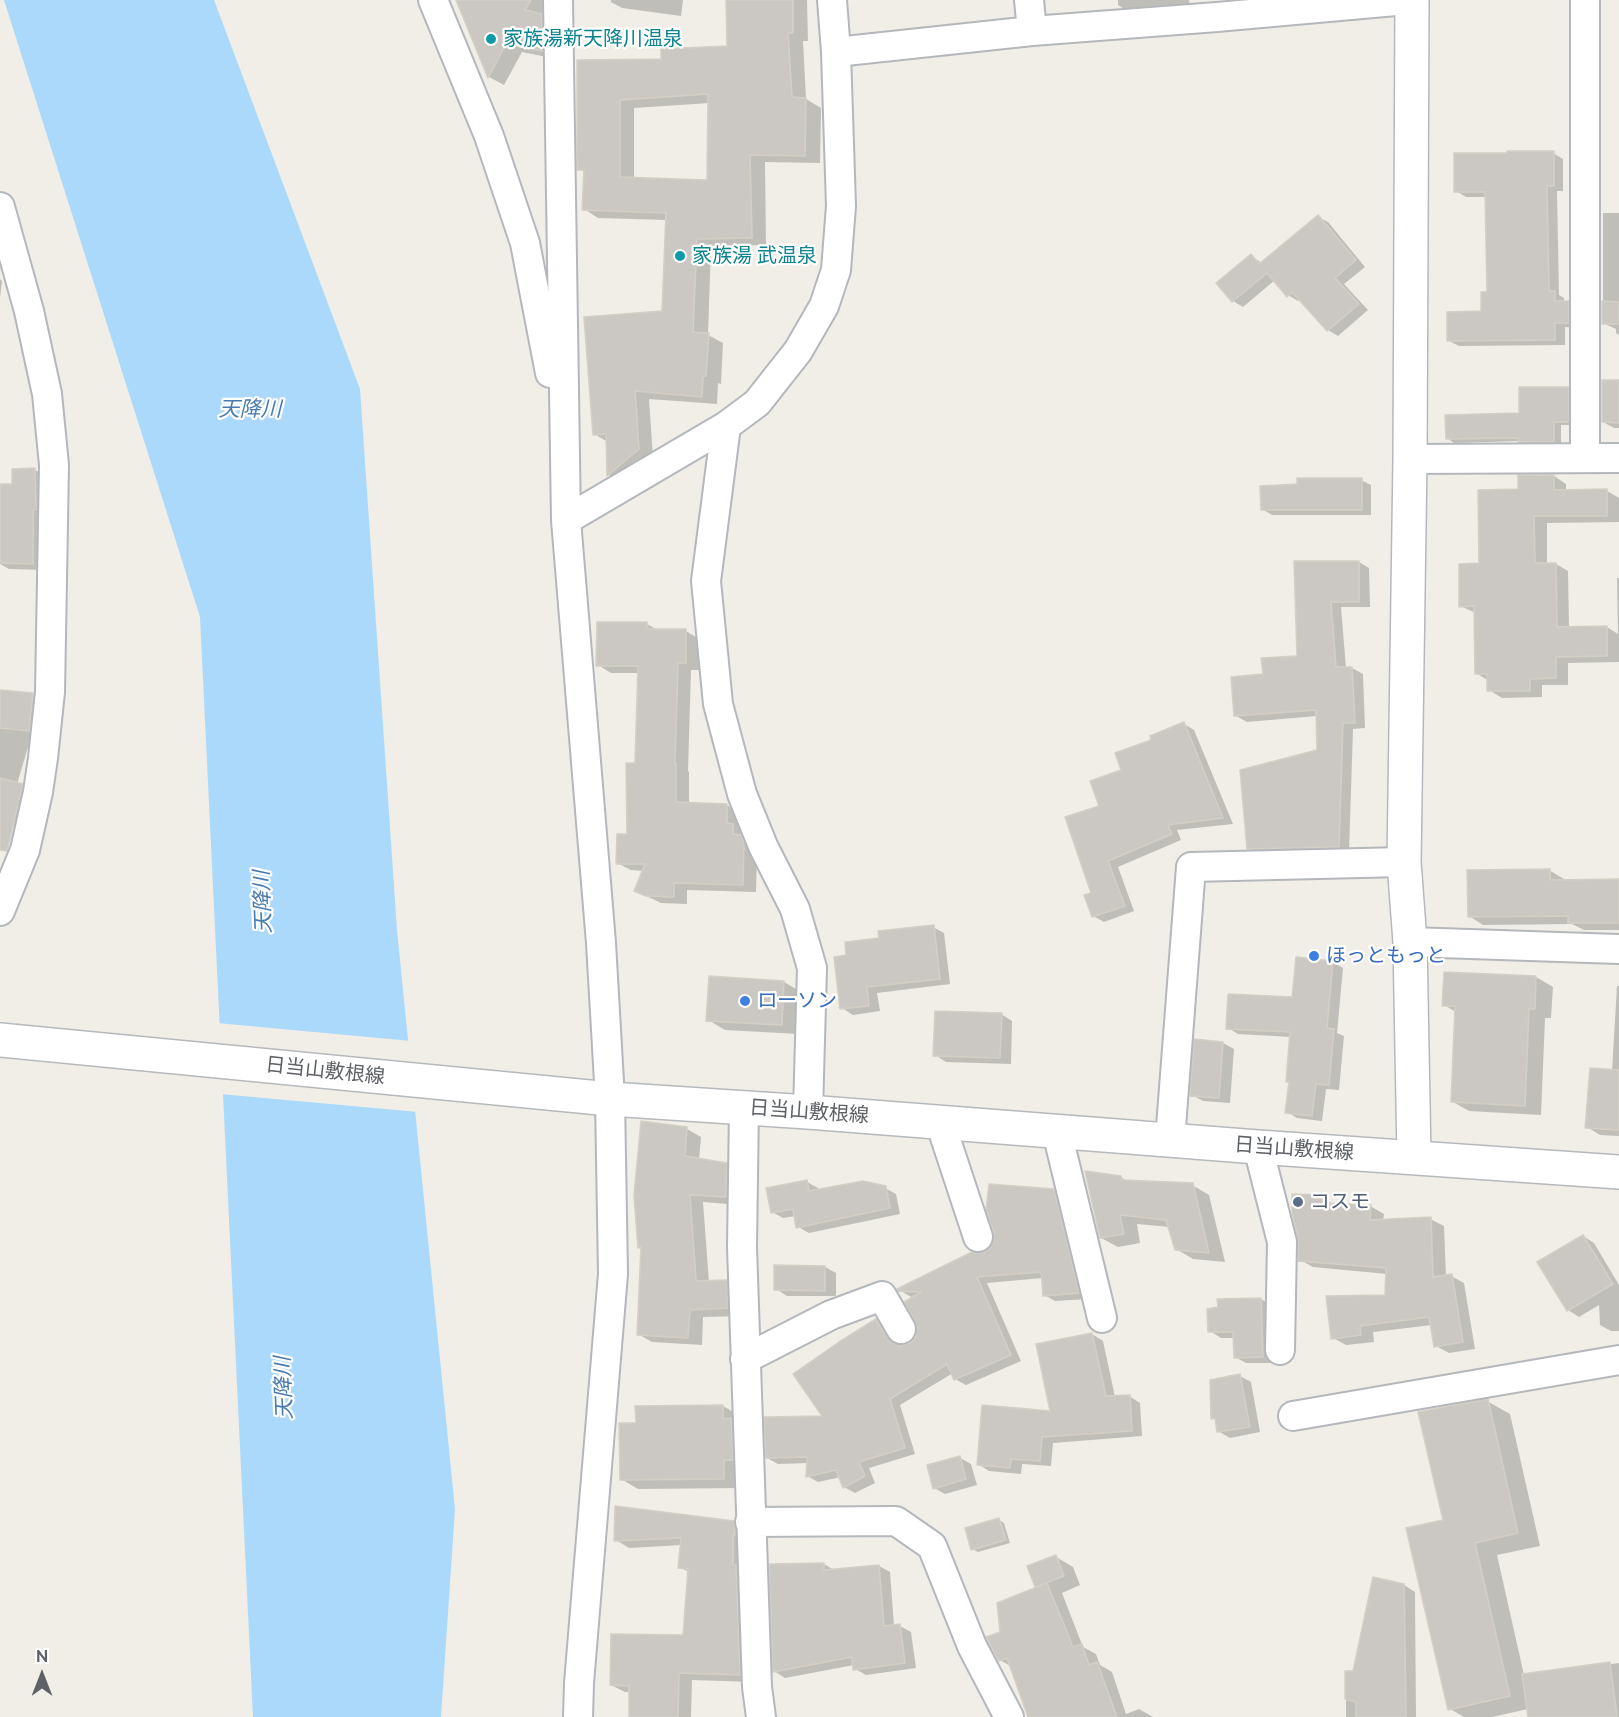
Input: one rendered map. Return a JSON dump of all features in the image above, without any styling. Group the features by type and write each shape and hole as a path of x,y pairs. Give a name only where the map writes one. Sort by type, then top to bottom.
{"main road":[{"path":"1412,0 1410,459 1404,862 1410,942 1414,1157"},
{"name":"日当山敷根線","path":"0,1040 596,1098 1619,1172"}],"street":[{"path":"433,0 489,136 525,243 564,446"},
{"path":"558,0 566,520 601,943 596,1098 613,1274 578,1717"},
{"path":"566,520 726,426 757,403 798,351 824,306 836,270 841,206 832,0"},
{"path":"1029,0 1032,31"},
{"path":"836,52 1216,9 1407,0"},
{"path":"1585,0 1585,458"},
{"path":"0,207 29,310 47,394 54,465 50,692 43,758 25,850 0,911"},
{"path":"726,426 706,581 718,704 742,794 763,846 795,909 813,968 808,1112"},
{"path":"1410,459 1619,458"},
{"path":"1170,1140 1191,867 1404,862"},
{"path":"1410,942 1619,949"},
{"path":"744,1108 742,1247 745,1359 757,1687 761,1717"},
{"path":"940,1122 978,1238"},
{"path":"1057,1132 1102,1318"},
{"path":"1258,1147 1282,1242 1280,1350"},
{"path":"745,1359 831,1315 882,1296 901,1329"},
{"path":"1293,1416 1619,1360"},
{"path":"750,1522 896,1521 932,1546 972,1646 1009,1717"}],"water":[{"name":"天降川","path":"4,0 214,0 360,389 397,930 455,1509 441,1717 253,1717 200,617"}],"pier":[{"path":"217,1023 411,1041 418,1112 220,1094"}],"building":[{"name":"家族湯新天降川温泉","path":"456,0 531,0 525,10 542,14 542,51 506,44 488,78"},
{"path":"726,0 793,0 793,33 788,33 792,97 806,98 805,156 750,155 752,238 697,239 693,332 709,333 702,397 635,391 639,449 607,476 606,434 593,435 584,317 662,311 666,213 582,210 584,170 577,170 577,60 661,59 661,49 727,46","holes":["708,94 707,180 620,177 620,100"]},
{"path":"1507,151 1554,151 1554,186 1547,186 1549,291 1555,291 1555,301 1569,301 1569,323 1555,323 1555,340 1447,341 1447,312 1481,311 1481,292 1487,292 1485,192 1454,192 1454,153 1507,153"},
{"path":"1318,215 1356,260 1335,278 1359,304 1327,331 1292,292 1287,297 1267,273 1232,302 1216,283 1251,254 1259,264"},
{"path":"1602,301 1619,302 1619,324 1602,324"},
{"path":"1602,380 1619,380 1619,423 1602,422"},
{"path":"1519,387 1569,387 1569,422 1554,422 1554,442 1518,442 1518,438 1446,439 1445,415 1519,413"},
{"path":"35,468 36,510 33,510 33,564 0,563 0,484 12,484 12,469"},
{"path":"1518,475 1554,475 1554,490 1607,489 1607,516 1534,516 1535,563 1556,563 1557,627 1607,626 1607,656 1556,657 1556,678 1530,679 1530,691 1487,691 1487,674 1475,674 1474,606 1459,607 1459,564 1479,563 1478,490 1518,489"},
{"path":"1297,478 1362,478 1362,510 1261,510 1260,486 1297,484"},
{"path":"1294,561 1359,561 1359,602 1331,602 1336,667 1352,667 1355,723 1343,723 1339,847 1247,849 1240,770 1317,750 1316,710 1234,716 1231,677 1263,674 1261,658 1297,656"},
{"path":"597,622 647,622 647,629 686,629 686,663 678,663 676,802 727,804 727,823 733,824 733,834 741,835 744,843 743,885 674,883 674,897 646,896 634,891 645,864 616,864 617,834 627,834 626,763 635,763 638,666 596,666"},
{"path":"0,690 33,693 29,731 0,728"},
{"path":"1184,722 1223,818 1168,825 1172,834 1108,861 1125,906 1092,917 1084,895 1091,893 1065,817 1099,806 1090,781 1121,770 1115,753 1151,740 1150,736"},
{"path":"0,778 23,784 7,851 0,850"},
{"path":"1550,869 1550,880 1619,879 1619,923 1568,923 1568,916 1468,917 1467,870"},
{"path":"934,925 940,979 867,987 869,1006 840,1009 834,957 846,955 845,942 879,938 878,931"},
{"path":"1296,957 1333,961 1327,1028 1334,1029 1329,1085 1316,1084 1312,1116 1285,1113 1289,1082 1286,1082 1290,1032 1226,1029 1228,994 1292,997"},
{"path":"1444,972 1536,976 1535,1009 1529,1009 1525,1106 1451,1102 1455,1006 1442,1006"},
{"name":"ローソン","path":"709,976 784,981 782,1025 706,1021"},
{"path":"935,1011 1002,1013 1000,1058 933,1056"},
{"path":"1194,1039 1223,1042 1219,1098 1190,1096"},
{"path":"1590,1068 1619,1070 1619,1130 1585,1128"},
{"path":"641,1121 687,1127 685,1156 727,1163 726,1197 690,1195 696,1281 727,1280 728,1308 690,1310 688,1338 637,1335 641,1247 638,1248 634,1195"},
{"path":"1085,1171 1121,1176 1122,1180 1193,1183 1209,1253 1175,1250 1166,1220 1120,1215 1124,1234 1100,1238"},
{"path":"807,1180 809,1191 863,1181 886,1186 890,1208 796,1228 793,1209 771,1213 766,1188"},
{"path":"989,1184 1054,1189 1079,1293 1043,1296 1041,1272 977,1277 1011,1355 954,1380 947,1364 890,1399 905,1448 859,1462 865,1476 843,1488 836,1470 806,1477 807,1457 766,1458 764,1417 822,1416 793,1374 876,1319 892,1343 900,1345 910,1343 916,1337 917,1328 904,1302 921,1292 898,1291 897,1289 972,1252 983,1253 991,1247 994,1232 986,1210"},
{"path":"1292,1194 1320,1195 1325,1203 1371,1205 1370,1220 1431,1217 1433,1277 1452,1274 1463,1342 1434,1347 1429,1317 1360,1326 1361,1335 1331,1339 1326,1296 1385,1295 1386,1268 1298,1261 1298,1238 1292,1212"},
{"path":"1583,1235 1613,1284 1567,1311 1537,1262"},
{"path":"774,1265 825,1266 825,1291 774,1290"},
{"path":"1261,1298 1263,1357 1234,1358 1233,1332 1208,1332 1207,1309 1218,1307 1217,1299"},
{"path":"1092,1333 1106,1396 1130,1395 1132,1431 1042,1437 1040,1461 1011,1459 1010,1468 977,1465 982,1405 1050,1411 1036,1344"},
{"path":"1240,1374 1250,1427 1217,1432 1215,1418 1211,1419 1210,1380"},
{"path":"1488,1399 1518,1533 1475,1543 1510,1696 1448,1710 1406,1528 1443,1520 1418,1412"},
{"path":"723,1405 723,1419 731,1418 733,1460 724,1460 724,1479 620,1480 619,1423 636,1423 635,1406"},
{"path":"960,1456 966,1479 933,1489 927,1465"},
{"path":"615,1506 734,1521 733,1565 736,1565 740,1675 679,1673 678,1717 629,1717 629,1686 610,1685 611,1634 683,1635 688,1569 678,1568 681,1538 614,1541"},
{"path":"999,1518 1006,1540 971,1550 965,1528"},
{"path":"1056,1555 1064,1576 1035,1587 1027,1566"},
{"path":"824,1563 824,1570 879,1565 884,1626 900,1624 905,1663 853,1670 852,1657 773,1672 769,1564"},
{"path":"1373,1577 1404,1584 1406,1717 1356,1717 1356,1702 1345,1699 1345,1671 1353,1671"},
{"path":"1047,1583 1073,1647 1082,1644 1089,1665 1097,1662 1117,1717 1028,1717 1007,1658 999,1661 987,1639 986,1637 1000,1632 997,1603"},
{"path":"1610,1662 1617,1717 1528,1717 1522,1674"}],"place":[{"name":"家族湯新天降川温泉","path":"491,39"},
{"name":"家族湯 武温泉","path":"680,256"},
{"name":"ほっともっと","path":"1314,956"},
{"name":"ローソン","path":"745,1001"},
{"name":"コスモ","path":"1298,1202"}]}
